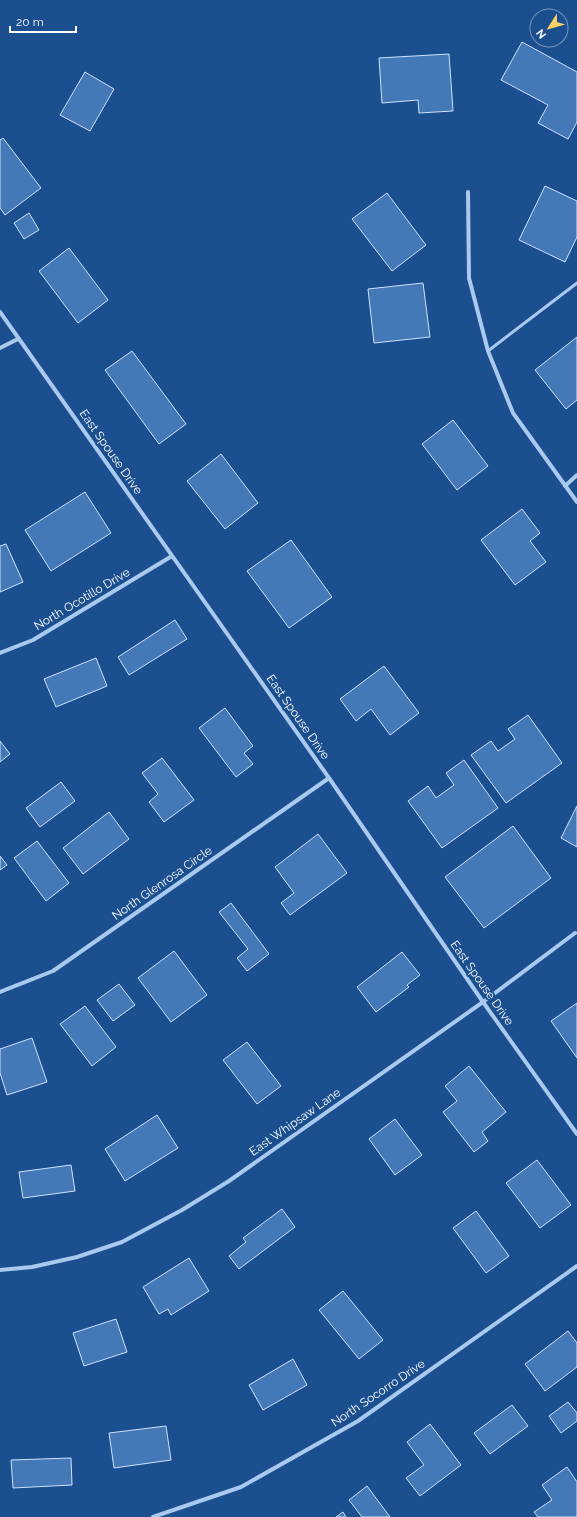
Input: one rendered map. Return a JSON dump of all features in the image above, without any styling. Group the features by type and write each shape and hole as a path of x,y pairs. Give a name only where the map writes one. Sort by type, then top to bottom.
{"street":[{"path":"468,192 469,278 488,351 513,413 577,502"},
{"name":"East Spouse Drive","path":"0,312 329,778 483,1002 577,1134"},
{"path":"0,348 18,339"},
{"path":"565,486 577,475"},
{"name":"North Ocotillo Drive","path":"0,653 33,640 172,556"},
{"name":"North Glenrosa Circle","path":"0,992 53,971 329,778"},
{"name":"East Whipsaw Lane","path":"0,1270 32,1267 77,1257 122,1242 182,1210 229,1181 483,1002 575,933"},
{"name":"North Socorro Drive","path":"153,1517 241,1487 358,1421 577,1266"}],"lane":[{"path":"488,351 577,283"}],"building":[{"path":"522,42 529,46 529,48 533,48 577,72 577,122 568,139 538,123 548,105 501,80"},
{"path":"449,54 453,111 419,113 418,100 382,103 379,58"},
{"path":"85,72 114,89 90,131 60,115"},
{"path":"3,138 41,188 5,215 0,208 0,140"},
{"path":"545,186 577,201 577,237 565,262 519,240"},
{"path":"387,193 426,245 392,271 352,219"},
{"path":"29,213 39,230 24,239 14,223"},
{"path":"69,248 108,300 78,323 39,271"},
{"path":"423,283 430,337 374,343 368,289"},
{"path":"577,337 577,400 566,409 535,370"},
{"path":"132,351 186,424 159,444 105,370"},
{"path":"453,420 488,466 457,490 422,444"},
{"path":"221,454 258,503 225,529 187,481"},
{"path":"85,492 111,533 51,571 25,530"},
{"path":"522,509 540,533 530,541 546,562 515,585 481,540"},
{"path":"291,540 332,597 289,628 247,571"},
{"path":"6,544 23,582 0,592 0,546"},
{"path":"175,620 187,639 129,675 118,657"},
{"path":"96,658 107,686 56,707 44,679"},
{"path":"384,666 419,713 390,735 371,709 356,721 340,699"},
{"path":"225,708 253,746 244,753 253,764 236,777 199,728"},
{"path":"528,715 562,763 506,803 471,755 491,741 498,751 515,739 508,729"},
{"path":"0,741 10,754 0,762"},
{"path":"162,758 194,800 164,822 149,802 158,794 142,773"},
{"path":"464,760 498,808 442,848 408,801 428,786 436,798 454,785 446,773"},
{"path":"61,782 75,801 40,827 26,808"},
{"path":"577,806 577,847 561,838"},
{"path":"109,812 129,839 83,874 63,848"},
{"path":"513,826 551,878 484,928 445,877"},
{"path":"318,834 347,873 290,915 281,903 294,893 275,867"},
{"path":"37,841 69,883 46,901 14,858"},
{"path":"0,856 7,865 0,870"},
{"path":"231,903 269,954 247,971 237,958 248,949 219,912"},
{"path":"174,951 207,995 171,1022 138,978"},
{"path":"402,952 420,975 407,985 409,987 376,1012 357,987"},
{"path":"119,984 135,1005 113,1021 97,1000"},
{"path":"577,1003 577,1058 551,1021"},
{"path":"85,1006 116,1047 92,1066 60,1024"},
{"path":"32,1038 47,1082 7,1095 0,1073 0,1049"},
{"path":"247,1042 281,1086 257,1104 223,1060"},
{"path":"469,1066 506,1112 482,1132 488,1141 474,1152 443,1112 457,1101 445,1086"},
{"path":"157,1115 178,1148 125,1181 105,1149"},
{"path":"395,1119 422,1155 395,1175 369,1139"},
{"path":"537,1160 571,1205 540,1228 506,1183"},
{"path":"71,1165 75,1191 23,1198 19,1172"},
{"path":"282,1209 295,1227 239,1269 229,1256 246,1242 243,1238"},
{"path":"476,1211 509,1256 486,1273 453,1228"},
{"path":"189,1258 209,1291 171,1315 168,1309 159,1314 143,1287"},
{"path":"343,1291 383,1340 359,1359 319,1310"},
{"path":"116,1319 127,1352 84,1366 73,1333"},
{"path":"568,1331 577,1343 577,1367 545,1391 525,1364"},
{"path":"293,1359 307,1385 263,1410 249,1385"},
{"path":"568,1402 577,1413 577,1421 561,1433 549,1416"},
{"path":"512,1405 528,1426 490,1454 474,1433"},
{"path":"430,1424 461,1465 420,1496 406,1478 424,1465 407,1442"},
{"path":"166,1426 171,1460 114,1468 109,1433"},
{"path":"71,1458 72,1485 13,1488 11,1460"},
{"path":"567,1467 577,1482 577,1517 538,1517 534,1512 552,1500 542,1485"},
{"path":"367,1486 390,1517 362,1517 349,1500"},
{"path":"343,1512 346,1517 336,1517"}]}
